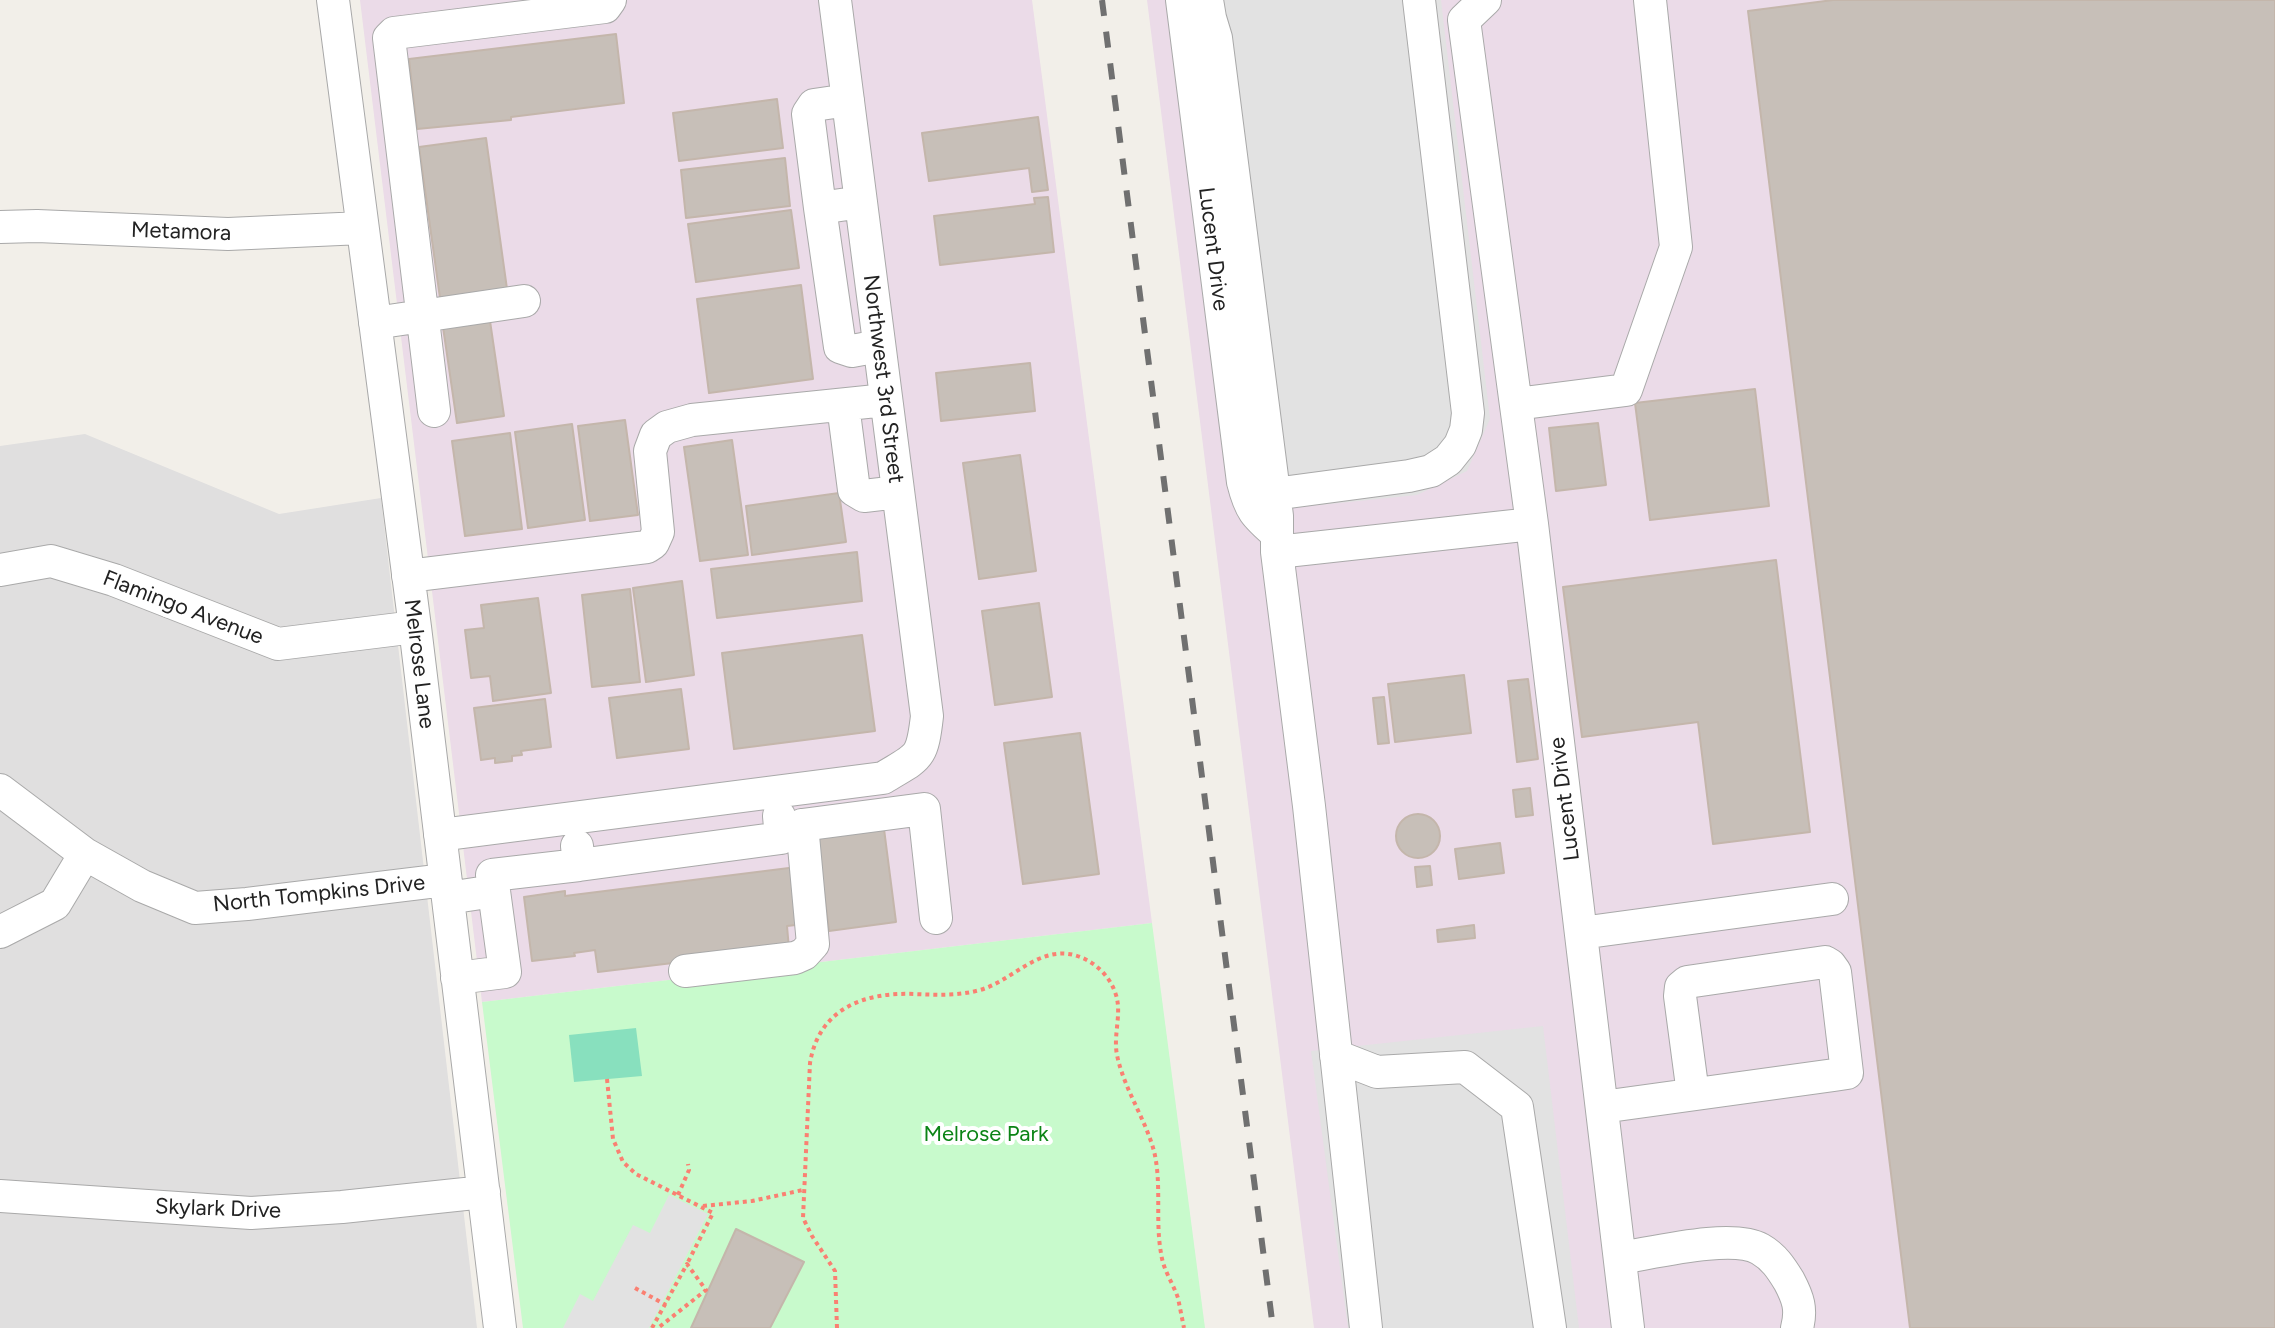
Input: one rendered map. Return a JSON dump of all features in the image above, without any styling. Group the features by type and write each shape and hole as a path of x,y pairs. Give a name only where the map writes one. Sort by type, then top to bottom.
{"street":[{"name":"Melrose Lane","path":"333,0 415,627 500,1328"},
{"path":"434,411 389,38 394,33 461,12 605,7 610,0"},
{"name":"Northwest 3rd Street","path":"835,0 927,716 924,744 917,757 883,778"},
{"name":"Lucent Drive","path":"1182,0 1243,482 1249,504 1277,543"},
{"path":"1207,0 1216,38 1274,494 1366,1328"},
{"path":"1216,38 1229,0"},
{"path":"1274,494 1431,471 1448,460 1460,445 1466,430 1468,413 1419,0"},
{"name":"Lucent Drive","path":"1485,0 1464,20 1532,524 1628,1328"},
{"path":"1516,404 1626,390 1676,247 1650,0"},
{"path":"848,100 814,105 808,114 840,347 852,351 879,346"},
{"path":"820,208 861,202"},
{"name":"Metamora","path":"0,227 228,234 362,228"},
{"path":"375,323 524,301"},
{"path":"408,576 647,547 653,543 658,532 650,451 656,435 667,427 692,420 886,400"},
{"path":"843,405 854,490 864,496 898,492"},
{"path":"850,462 893,455"},
{"path":"1277,543 1532,524"},
{"name":"Flamingo Avenue","path":"0,570 51,561 114,580 278,644 415,627"},
{"path":"440,835 883,778 887,813"},
{"path":"805,828 829,784"},
{"name":"North Tompkins Drive","path":"0,790 85,854 142,886 195,908 446,889 494,891"},
{"path":"685,971 795,958 813,944 805,828 777,791"},
{"path":"680,804 684,851"},
{"path":"457,978 505,972 492,875 684,851 887,813 924,809 936,918"},
{"path":"573,818 579,865"},
{"path":"0,932 55,904 85,854"},
{"path":"1581,933 1832,899"},
{"path":"1602,1107 1847,1073 1835,972 1830,965 1825,962 1687,982 1681,987 1693,1094"},
{"path":"1336,1056 1377,1072 1465,1067 1517,1107 1550,1328"},
{"name":"Skylark Drive","path":"0,1196 251,1213 484,1192"},
{"path":"1620,1258 1727,1242 1758,1248 1778,1262 1798,1298 1800,1315 1797,1328"}],"path":[{"path":"837,1328 835,1271 803,1218 812,1052 824,1027 847,1006 875,996 944,996 980,990 1049,954 1074,955 1098,967 1116,994 1117,1053 1155,1156 1161,1257 1177,1297 1184,1328"},
{"path":"607,1079 613,1139 628,1169 713,1213 655,1328"},
{"path":"678,1195 689,1170 688,1164"},
{"path":"700,1206 752,1201 803,1190"},
{"path":"655,1328 706,1290 687,1264"},
{"path":"635,1288 666,1305"}],"shaded area":[{"path":"360,0 1032,0 1152,923 482,1002"},
{"path":"1147,0 2275,0 2275,1328 1314,1328"},
{"path":"1200,0 1441,0 1490,419 1467,471 1417,495 1320,505 1259,483"},
{"path":"85,434 279,514 381,498 477,1328 0,1328 0,446"},
{"path":"1543,1026 1579,1328 1348,1328 1311,1051"},
{"path":"669,1195 708,1214 649,1328 563,1328 580,1294 593,1301 633,1225 650,1233"}],"green space":[{"name":"Melrose Park","path":"1152,923 1205,1328 523,1328 482,1002"},
{"path":"636,1028 642,1076 574,1082 569,1035"}],"building":[{"path":"1833,0 2275,0 2275,1328 1910,1328 1748,11"},
{"path":"616,34 624,103 511,117 511,120 417,129 409,59"},
{"path":"777,99 783,148 679,161 673,113"},
{"path":"1038,117 1048,190 1032,192 1029,168 929,181 922,133"},
{"path":"486,138 507,289 440,298 419,147"},
{"path":"785,158 790,206 686,218 681,170"},
{"path":"1048,197 1054,252 940,265 934,216 1035,204 1034,198"},
{"path":"791,210 799,268 696,282 688,224"},
{"path":"801,285 813,379 709,393 697,299"},
{"path":"490,321 504,416 457,423 443,327"},
{"path":"1030,363 1035,411 941,421 936,373"},
{"path":"1755,389 1769,506 1650,520 1635,403"},
{"path":"625,420 638,515 590,521 578,426"},
{"path":"1598,423 1606,485 1556,491 1549,428"},
{"path":"572,424 585,520 528,528 515,432"},
{"path":"510,433 522,529 465,536 452,441"},
{"path":"732,440 748,555 700,561 684,447"},
{"path":"1020,455 1036,571 979,579 963,463"},
{"path":"839,493 846,542 752,555 746,506"},
{"path":"857,552 862,601 717,618 711,569"},
{"path":"1776,560 1810,832 1713,844 1698,722 1582,737 1563,587"},
{"path":"682,581 694,675 646,682 633,588"},
{"path":"630,589 640,682 592,687 582,595"},
{"path":"538,598 551,693 493,701 490,676 471,678 465,630 484,628 481,605"},
{"path":"1039,603 1052,697 995,705 982,611"},
{"path":"862,635 875,731 734,749 722,653"},
{"path":"1464,675 1471,733 1395,742 1388,684"},
{"path":"1528,679 1538,759 1517,762 1508,681"},
{"path":"681,689 689,749 617,758 609,698"},
{"path":"1384,697 1389,743 1378,744 1373,698"},
{"path":"545,699 551,747 521,751 522,755 512,756 512,761 495,763 495,758 481,760 474,708"},
{"path":"1080,733 1099,874 1023,884 1004,743"},
{"path":"1530,788 1533,815 1516,817 1513,790"},
{"path":"1418,814 1434,820 1440,836 1434,852 1418,858 1402,852 1396,836 1402,820"},
{"path":"884,829 896,922 829,931 817,837"},
{"path":"1500,843 1504,873 1459,879 1455,849"},
{"path":"1430,866 1432,885 1417,887 1415,867"},
{"path":"797,867 804,924 787,926 789,949 598,972 595,950 574,953 575,956 532,961 524,897 565,891 565,896"},
{"path":"1474,925 1475,938 1438,942 1437,930"},
{"path":"736,1229 804,1262 770,1328 691,1328"}],"railway":[{"path":"1102,0 1273,1328"}]}
